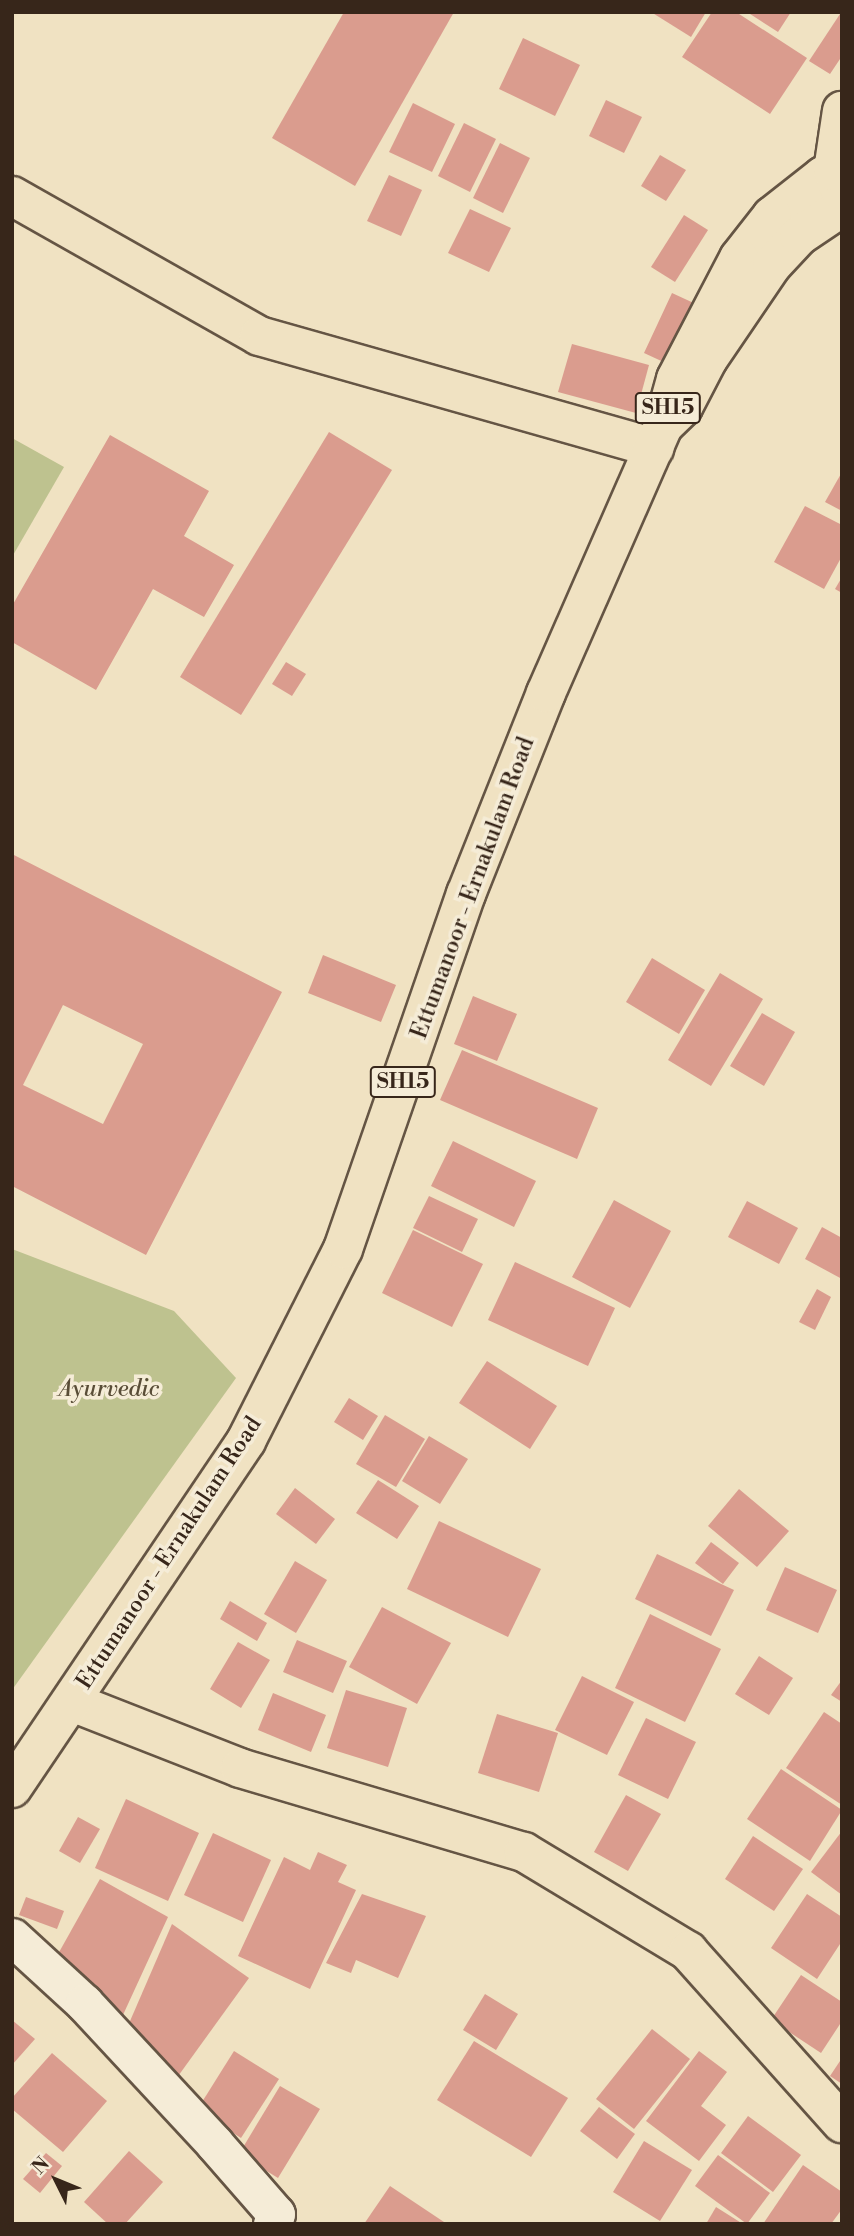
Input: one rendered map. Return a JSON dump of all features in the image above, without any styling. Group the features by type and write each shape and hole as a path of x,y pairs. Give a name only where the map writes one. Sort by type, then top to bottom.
{"main road":[{"path":"839,185 842,111"},
{"name":"Ettumanoor - Ernakulam Road","path":"15,1782 72,1702 246,1441 343,1249 466,894 546,693 658,437 676,379 739,258 772,216 839,185"},
{"path":"12,196 259,335 658,437"},
{"path":"72,1702 240,1768 524,1852 688,1951 842,2123"}],"street":[{"path":"12,1937 84,2003 214,2143 276,2214 272,2224"}],"green space":[{"path":"12,438 64,467 12,557"},
{"name":"Ayurvedic","path":"12,1249 174,1311 236,1378 12,1690"}],"building":[{"path":"344,12 454,12 355,186 272,138"},
{"path":"651,12 706,12 691,37"},
{"path":"712,12 736,12 807,58 770,114 682,57"},
{"path":"747,12 791,12 778,32"},
{"path":"840,14 842,56 830,74 809,61"},
{"path":"523,38 580,65 555,116 499,89"},
{"path":"606,100 642,117 624,153 589,136"},
{"path":"413,103 455,124 432,172 389,152"},
{"path":"464,123 496,139 470,192 438,176"},
{"path":"500,143 530,158 503,213 473,198"},
{"path":"660,155 686,170 666,201 641,186"},
{"path":"389,175 422,190 401,236 367,221"},
{"path":"470,209 511,228 489,272 448,253"},
{"path":"684,215 708,230 675,282 651,267"},
{"path":"672,293 698,305 670,365 644,353"},
{"path":"572,344 649,365 636,413 558,392"},
{"path":"329,432 392,470 241,715 180,677"},
{"path":"110,435 209,491 184,536 234,565 204,617 153,589 96,690 12,642 12,606"},
{"path":"842,472 842,511 825,502"},
{"path":"805,506 842,525 842,556 824,589 774,562"},
{"path":"842,577 842,593 835,589"},
{"path":"286,662 306,674 292,696 272,684"},
{"path":"12,854 282,992 146,1255 12,1186","holes":["63,1005 143,1044 103,1124 23,1085"]},
{"path":"323,955 396,985 381,1022 308,993"},
{"path":"652,958 705,990 679,1034 626,1002"},
{"path":"720,973 763,999 711,1086 668,1060"},
{"path":"473,996 517,1014 497,1061 454,1044"},
{"path":"762,1013 795,1032 764,1086 730,1066"},
{"path":"462,1050 598,1108 577,1159 440,1100"},
{"path":"453,1141 536,1181 514,1227 431,1186"},
{"path":"429,1196 478,1219 462,1252 413,1228"},
{"path":"614,1200 671,1231 630,1308 572,1277"},
{"path":"747,1201 798,1228 779,1264 728,1237"},
{"path":"822,1227 842,1238 842,1279 805,1259"},
{"path":"413,1230 483,1264 452,1327 382,1293"},
{"path":"515,1262 615,1308 588,1366 488,1320"},
{"path":"817,1289 831,1297 815,1330 799,1322"},
{"path":"487,1361 557,1406 530,1449 459,1403"},
{"path":"349,1398 378,1416 363,1440 334,1422"},
{"path":"385,1415 425,1439 396,1487 356,1464"},
{"path":"429,1436 468,1459 440,1504 402,1481"},
{"path":"378,1480 419,1506 397,1539 356,1513"},
{"path":"295,1488 335,1519 316,1544 276,1514"},
{"path":"739,1489 789,1531 757,1567 708,1526"},
{"path":"439,1521 541,1569 508,1637 407,1589"},
{"path":"711,1542 739,1563 723,1584 695,1563"},
{"path":"657,1554 734,1590 711,1636 635,1599"},
{"path":"295,1561 327,1580 296,1633 264,1614"},
{"path":"785,1567 837,1590 818,1633 766,1610"},
{"path":"230,1601 267,1623 257,1641 220,1619"},
{"path":"382,1607 451,1643 417,1704 349,1667"},
{"path":"650,1614 721,1649 685,1722 615,1688"},
{"path":"297,1640 347,1661 333,1693 283,1672"},
{"path":"238,1642 270,1660 241,1708 210,1689"},
{"path":"759,1656 793,1678 769,1715 735,1694"},
{"path":"582,1676 634,1702 607,1755 555,1730"},
{"path":"842,1680 842,1702 831,1695"},
{"path":"346,1690 407,1708 388,1767 327,1748"},
{"path":"273,1693 326,1715 311,1752 258,1730"},
{"path":"824,1712 842,1724 842,1805 786,1768"},
{"path":"497,1714 558,1733 539,1792 478,1773"},
{"path":"646,1718 696,1742 668,1799 618,1775"},
{"path":"781,1769 842,1810 810,1861 747,1819"},
{"path":"626,1795 661,1814 628,1871 594,1852"},
{"path":"126,1799 199,1833 168,1901 95,1868"},
{"path":"78,1817 100,1829 80,1863 59,1851"},
{"path":"842,1831 842,1895 811,1872"},
{"path":"213,1833 271,1860 243,1922 184,1895"},
{"path":"753,1836 803,1869 774,1911 725,1879"},
{"path":"318,1852 347,1865 338,1882 356,1890 310,1989 238,1956 284,1857 310,1870"},
{"path":"100,1879 168,1917 117,2028 53,1963"},
{"path":"362,1894 426,1916 398,1978 356,1960 351,1973 326,1963"},
{"path":"807,1894 842,1917 842,1941 817,1979 771,1948"},
{"path":"26,1897 64,1911 57,1929 19,1915"},
{"path":"172,1924 249,1978 176,2079 124,2035"},
{"path":"801,1975 842,2002 842,2021 821,2053 771,2020"},
{"path":"485,1994 518,2014 496,2050 463,2030"},
{"path":"12,2020 35,2039 12,2065"},
{"path":"652,2029 690,2059 634,2129 596,2099"},
{"path":"474,2041 568,2098 531,2157 437,2100"},
{"path":"234,2051 279,2079 241,2138 197,2110"},
{"path":"699,2051 727,2072 701,2106 726,2125 699,2161 646,2121"},
{"path":"52,2053 107,2101 63,2152 12,2109 12,2098"},
{"path":"842,2058 842,2084 830,2076"},
{"path":"280,2086 320,2109 278,2178 239,2154"},
{"path":"599,2107 635,2134 617,2159 580,2131"},
{"path":"748,2116 801,2155 773,2192 721,2153"},
{"path":"644,2141 692,2170 660,2221 613,2192"},
{"path":"129,2151 163,2182 125,2224 108,2224 84,2202"},
{"path":"46,2153 62,2166 40,2193 23,2179"},
{"path":"718,2155 770,2193 747,2224 695,2186"},
{"path":"803,2165 842,2192 842,2209 831,2224 763,2224"},
{"path":"390,2186 447,2224 364,2224"},
{"path":"716,2207 743,2224 706,2224"}]}
